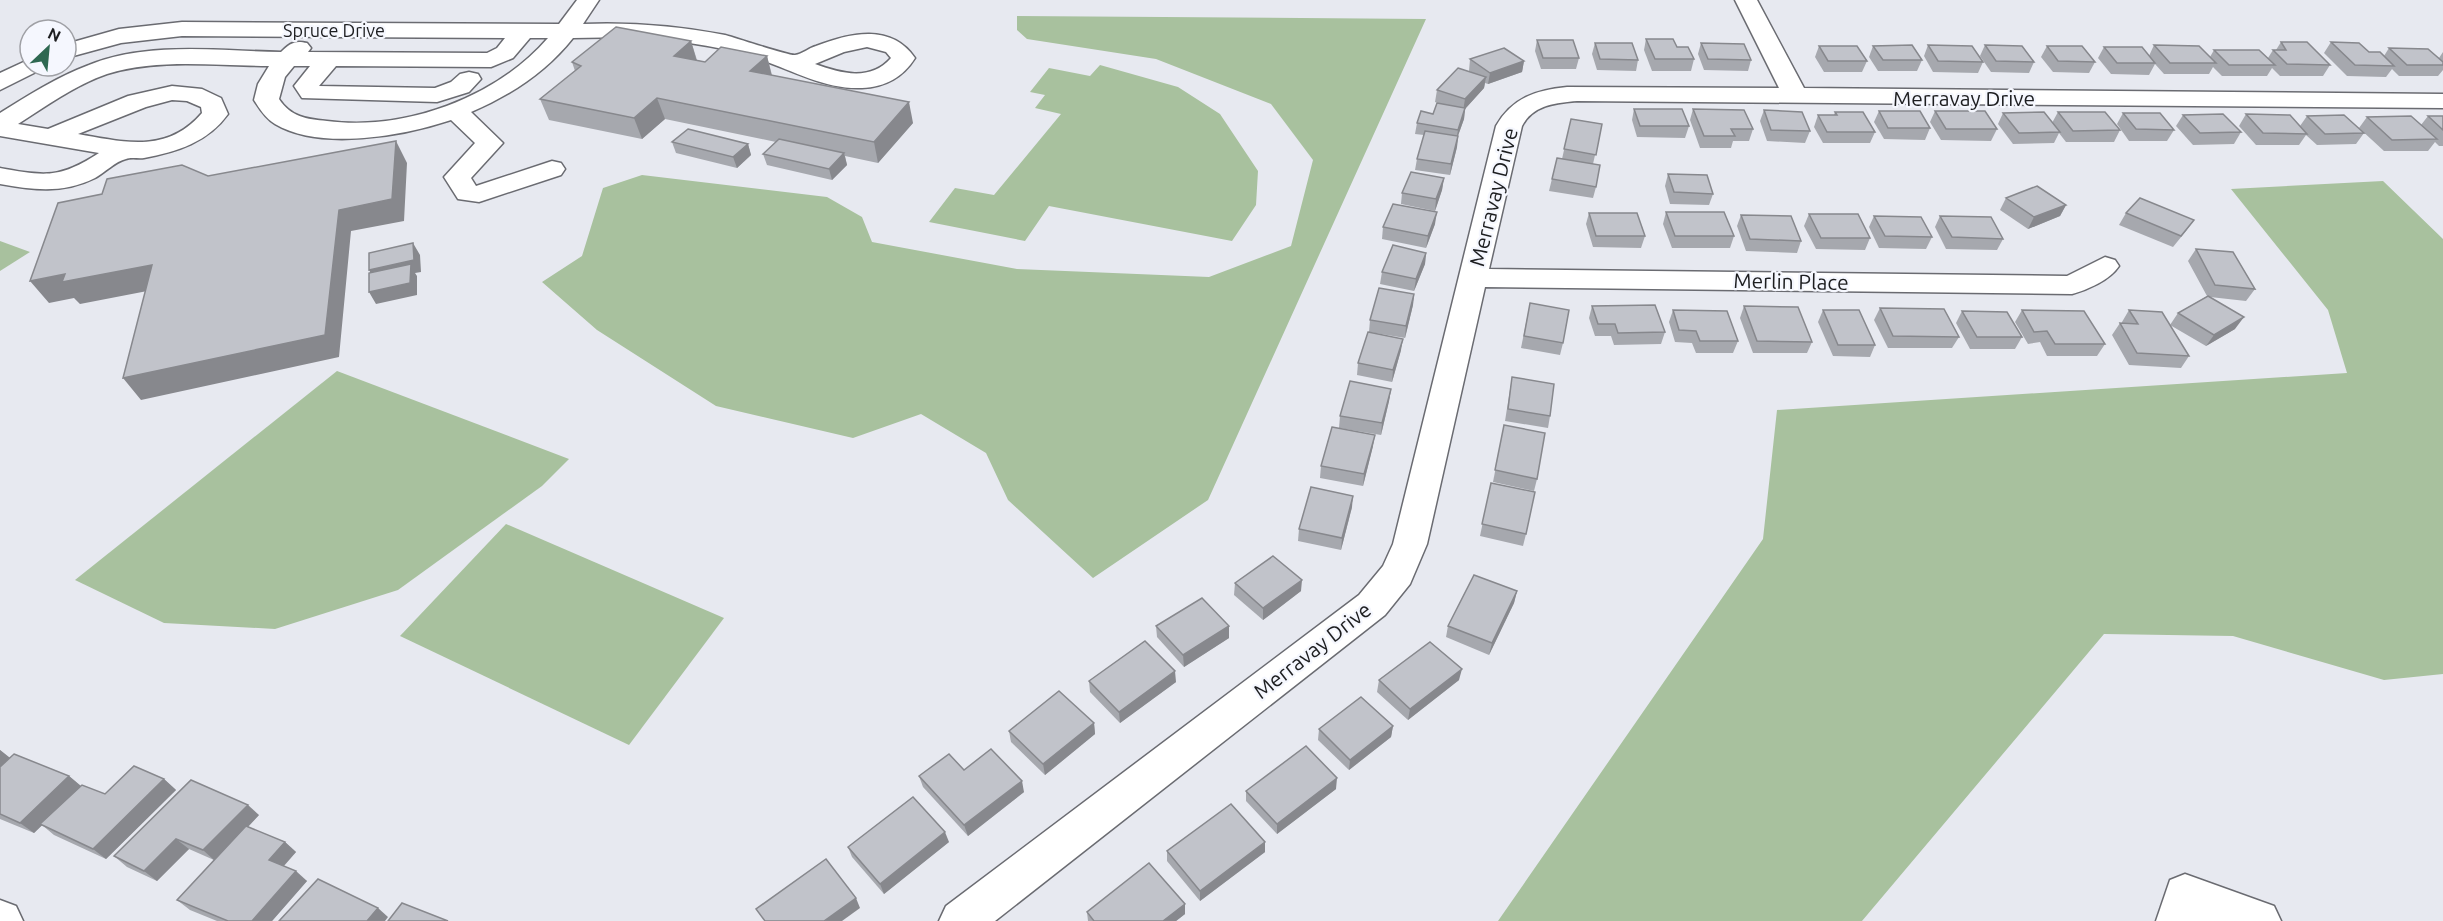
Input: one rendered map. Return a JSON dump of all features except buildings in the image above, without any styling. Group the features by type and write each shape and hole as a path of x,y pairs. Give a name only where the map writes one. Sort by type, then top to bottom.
{"street":[{"path":"318,30 289,58 268,83 266,99 278,116 300,125 326,130 362,131 407,123 454,110 504,86 547,54 567,31 588,0"},
{"path":"1746,0 1796,96"},
{"name":"Spruce Drive","path":"78,48 119,36 162,30 567,31 624,28 667,32 747,48 795,64"},
{"path":"330,58 306,86 311,93 437,95 460,87 491,60 505,53 523,31"},
{"path":"0,126 51,92 99,69 151,58 491,60"},
{"path":"0,83 18,73"},
{"path":"0,126 50,137 134,152 154,150 184,140 207,125 214,114 212,103 184,92 165,94 139,101 50,137"},
{"name":"Merravay Drive","path":"961,921 1372,605 1397,574 1410,544 1509,126 1514,115 1521,108 1556,95 2443,101"},
{"path":"454,110 490,143 456,177 468,193 479,194 552,169"},
{"path":"0,176 49,185 69,182 122,150"},
{"name":"Merlin Place","path":"1472,278 2072,285 2105,266"},
{"path":"2178,921 2185,894 2259,921"}],"green space":[{"path":"1017,16 1426,19 1208,500 1093,578 1008,500 986,453 921,414 853,438 716,406 597,330 542,282 582,256 603,188 642,175 827,197 862,217 872,242 1017,269 1209,277 1291,246 1313,160 1271,104 1156,59 1027,39 1017,30"},
{"path":"1100,65 1178,87 1220,114 1258,171 1256,205 1232,241 1049,206 1025,241 929,222 955,188 994,195 1061,114 1035,108 1045,95 1030,92 1049,68 1090,76"},
{"path":"2383,181 2443,239 2443,674 2384,680 2233,636 2104,634 1862,921 1498,921 1763,539 1777,410 2347,373 2328,310 2231,189"},
{"path":"0,241 30,252 0,271"},
{"path":"337,371 569,459 542,486 398,590 275,629 164,623 75,580"},
{"path":"506,524 724,618 629,745 400,636"}]}
